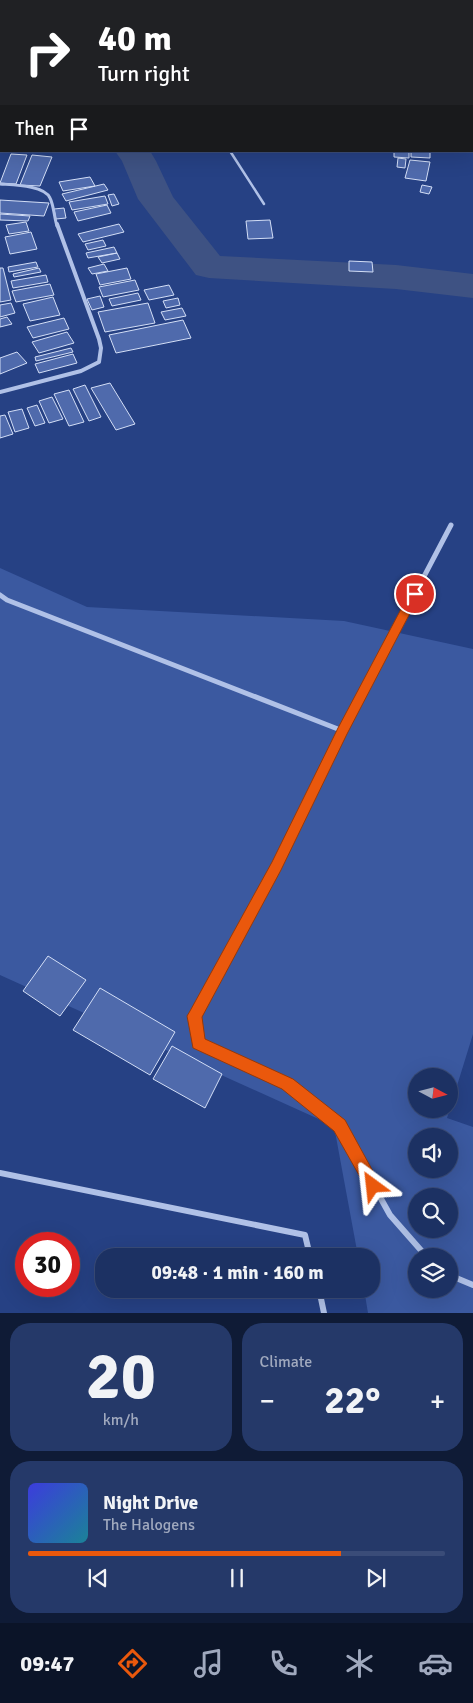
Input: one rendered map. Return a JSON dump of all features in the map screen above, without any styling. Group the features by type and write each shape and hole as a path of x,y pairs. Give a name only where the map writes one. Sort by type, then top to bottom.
{"street":[{"path":"0,184 35,188 46,192 50,197 56,222 99,340 101,355 99,362 81,371 0,392"},
{"path":"419,1248 390,1214 340,1126 288,1084 198,1043 194,1016 276,866 342,731 451,525"},
{"path":"0,595 7,600 342,731"},
{"path":"0,1173 305,1236 308,1248"},
{"path":"458,1279 473,1285"},
{"path":"321,1298 324,1313"}],"lane":[{"path":"231,152 264,204"}],"shaded area":[{"path":"0,568 87,607 344,621 473,649 473,1034 458,1082 458,1068 408,1068 408,1118 447,1118 473,1127 473,1313 368,1313 366,1298 380,1298 380,1248 357,1248 334,1126 0,975"}],"building":[{"path":"394,152 409,152 409,158 394,157"},
{"path":"411,152 430,152 430,158 411,157"},
{"path":"11,154 27,155 16,184 0,183"},
{"path":"32,155 52,157 40,186 20,185"},
{"path":"398,158 406,159 405,168 397,167"},
{"path":"410,160 430,162 426,181 405,178"},
{"path":"90,177 95,186 63,191 59,182"},
{"path":"104,184 108,190 66,201 62,194"},
{"path":"422,185 432,187 429,194 420,192"},
{"path":"114,194 119,204 112,206 108,195"},
{"path":"105,196 108,204 72,210 69,202"},
{"path":"0,200 49,203 44,216 0,213"},
{"path":"107,205 111,213 78,221 74,212"},
{"path":"64,208 66,218 56,219 54,209"},
{"path":"0,214 30,216 28,221 0,220"},
{"path":"270,220 273,238 248,239 246,221"},
{"path":"26,222 29,231 9,234 6,225"},
{"path":"119,224 124,232 83,242 78,234"},
{"path":"31,232 37,249 10,254 5,237"},
{"path":"103,240 106,246 88,250 85,244"},
{"path":"114,247 117,253 88,258 86,253"},
{"path":"117,253 120,259 102,263 98,257"},
{"path":"349,261 372,262 373,272 349,271"},
{"path":"36,262 38,267 9,272 8,267"},
{"path":"104,264 108,271 92,274 88,268"},
{"path":"0,268 3,268 11,300 0,302"},
{"path":"39,268 41,272 14,277 13,274"},
{"path":"127,268 131,279 100,285 96,274"},
{"path":"46,275 48,282 13,288 11,281"},
{"path":"135,280 139,290 103,297 99,287"},
{"path":"50,284 54,295 16,302 12,291"},
{"path":"169,285 174,295 149,300 144,290"},
{"path":"138,293 141,300 112,306 109,299"},
{"path":"100,296 104,307 92,310 87,299"},
{"path":"53,297 60,315 30,321 23,304"},
{"path":"178,298 180,305 166,308 163,301"},
{"path":"11,303 15,313 0,317 0,305"},
{"path":"148,303 155,323 105,332 98,312"},
{"path":"182,308 186,316 165,320 161,312"},
{"path":"7,317 12,324 0,327 0,319"},
{"path":"64,318 69,329 33,338 27,327"},
{"path":"183,320 191,338 116,353 109,335"},
{"path":"67,332 74,343 39,353 32,342"},
{"path":"71,348 73,352 36,361 35,357"},
{"path":"17,352 27,363 0,374 0,358"},
{"path":"73,354 77,363 39,373 35,364"},
{"path":"110,383 135,424 116,430 91,388"},
{"path":"85,385 101,417 89,421 73,389"},
{"path":"69,390 84,422 69,426 54,394"},
{"path":"52,397 63,419 49,423 39,401"},
{"path":"37,405 45,423 35,426 27,408"},
{"path":"22,409 29,428 15,432 8,412"},
{"path":"5,415 13,434 0,438 0,416"},
{"path":"48,956 86,980 60,1016 23,991"},
{"path":"100,988 175,1032 150,1075 73,1030"},
{"path":"172,1046 222,1074 205,1108 153,1079"}],"waterway":[{"path":"133,152 139,161 156,199 209,267 396,277 473,286"}],"route":[{"path":"373,1186 340,1126 288,1084 198,1043 194,1016 276,866 342,731 415,594"}]}
